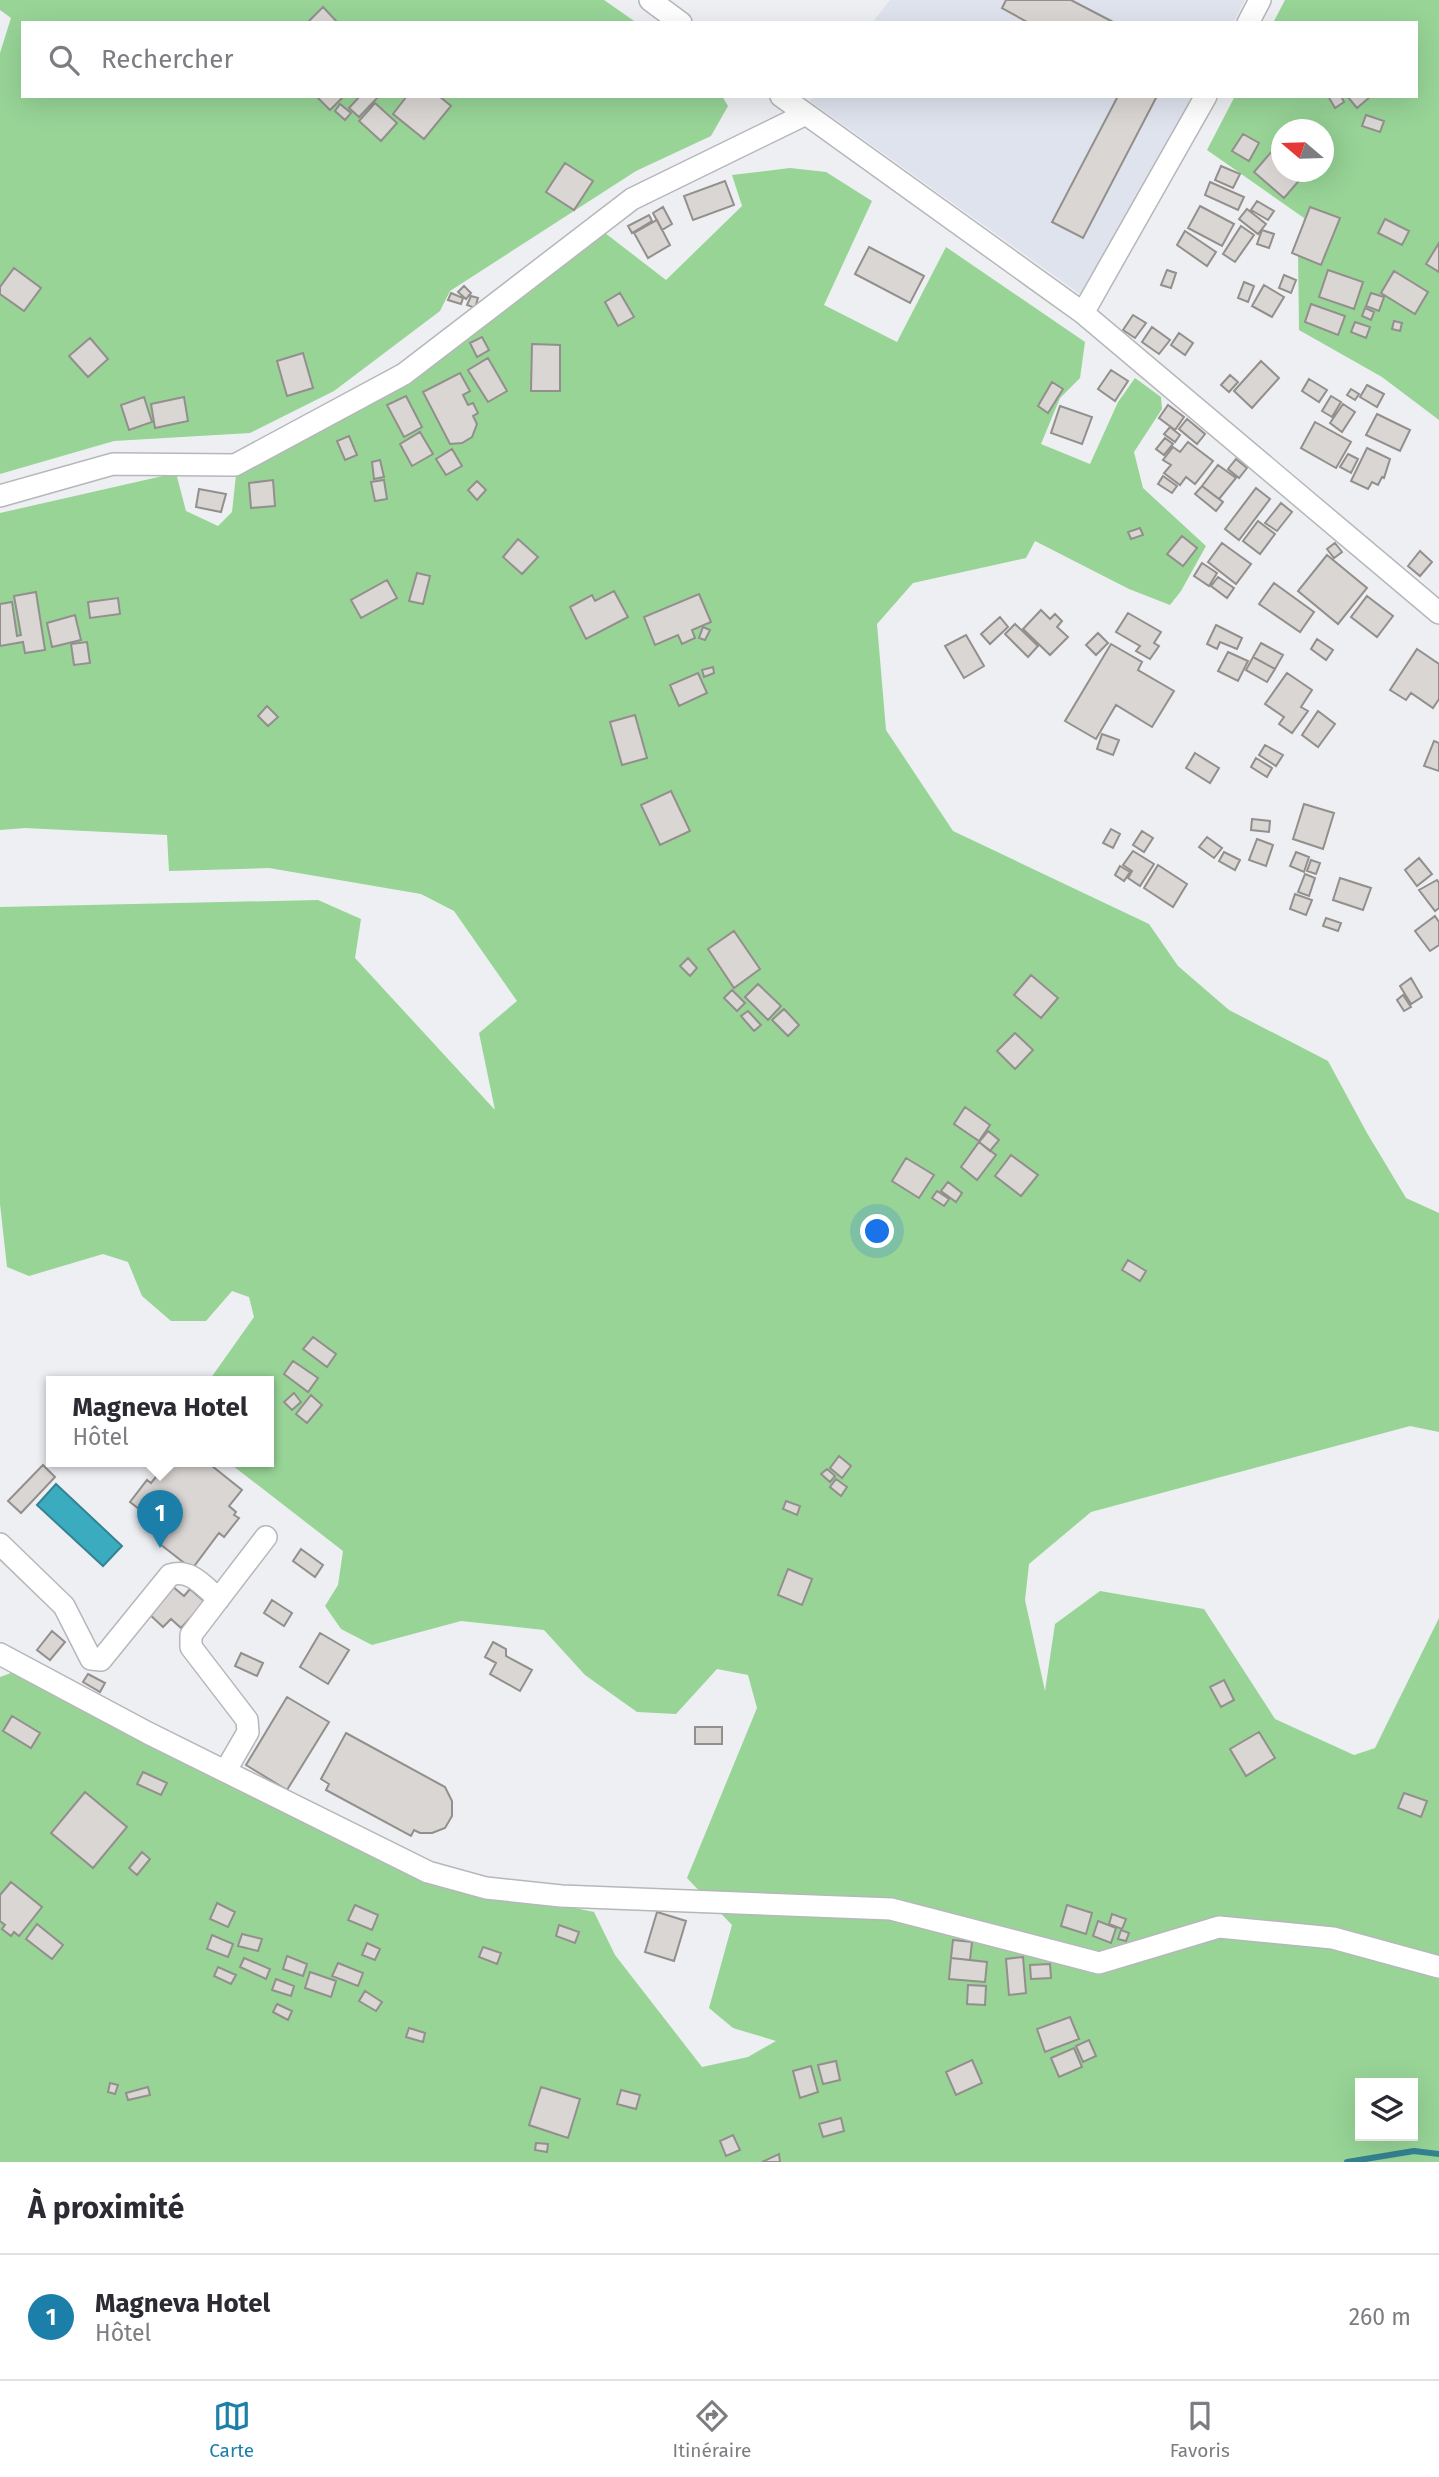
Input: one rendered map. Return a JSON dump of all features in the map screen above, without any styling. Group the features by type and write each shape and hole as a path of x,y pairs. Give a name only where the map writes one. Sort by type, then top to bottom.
{"street":[{"path":"650,0 678,21"},
{"path":"1249,21 1261,0"},
{"path":"784,98 1083,313 1439,613"},
{"path":"1083,313 1205,98"},
{"path":"0,496 113,464 235,465 404,374 632,199 806,114"},
{"path":"226,1770 248,1732 247,1720 191,1647 191,1635 266,1537"},
{"path":"0,1544 64,1605 91,1659"},
{"path":"91,1659 102,1660 170,1575 180,1572 190,1575 219,1599"},
{"path":"0,1654 148,1733 429,1872 486,1888 561,1896 891,1909 1099,1963 1219,1927 1333,1938 1439,1967"},
{"path":"72,1692 91,1659"}],"shaded area":[{"path":"890,0 1245,0 1234,21 874,21"},
{"path":"812,98 1192,98 1084,297 810,101"}],"green space":[{"path":"0,0 604,0 634,21 21,21 21,98 723,98 728,106 711,136 636,171 450,291 440,311 334,391 250,433 114,441 0,474 0,53 11,18 0,10"},
{"path":"1285,0 1439,0 1439,420 1382,377 1299,330 1298,250 1304,218 1207,150 1234,98 1418,98 1418,21 1274,21"},
{"path":"790,168 826,172 872,201 824,305 897,342 946,247 1085,342 1080,378 1060,398 1041,444 1090,464 1118,402 1135,378 1161,397 1162,409 1134,452 1143,488 1206,546 1170,605 1129,589 1035,541 1026,558 913,583 877,624 886,730 953,831 1149,924 1178,966 1229,1010 1328,1061 1406,1198 1439,1213 1439,1432 1410,1426 1091,1512 1029,1564 1025,1600 1045,1691 1055,1624 1100,1591 1204,1609 1275,1719 1354,1755 1375,1748 1439,1618 1439,2162 0,2162 0,1677 38,1663 163,1728 409,1873 594,1912 615,1955 702,2067 748,2057 776,2041 733,2028 709,2008 732,1925 687,1878 757,1708 748,1675 717,1669 676,1714 637,1712 585,1675 544,1630 461,1621 372,1645 341,1629 325,1606 338,1585 343,1551 234,1467 274,1467 274,1376 212,1376 254,1317 249,1297 232,1291 206,1321 171,1321 142,1296 128,1262 103,1254 29,1276 7,1267 0,1204 0,907 318,900 361,919 355,958 495,1110 479,1033 517,1001 454,911 421,894 269,868 169,871 167,835 25,828 0,830 0,513 176,473 186,511 218,526 232,512 236,475 413,381 605,233 666,280 742,206 732,175"}],"water":[{"path":"56,1484 122,1546 103,1566 37,1505"}],"building":[{"path":"1006,0 1071,0 1111,21 1025,21 1002,8"},
{"path":"323,7 336,21 309,21"},
{"path":"318,98 342,98 330,110"},
{"path":"358,98 377,98 359,117 349,108"},
{"path":"405,98 441,98 451,106 424,139 393,114"},
{"path":"1117,98 1156,98 1083,238 1052,222"},
{"path":"1329,98 1342,98 1344,102 1335,108"},
{"path":"1349,98 1369,98 1357,108"},
{"path":"375,103 397,123 381,141 359,121"},
{"path":"340,104 351,113 345,120 335,111"},
{"path":"1366,115 1384,121 1380,132 1362,126"},
{"path":"1243,134 1259,143 1249,161 1232,151"},
{"path":"1271,152 1271,182 1298,182 1284,198 1254,172"},
{"path":"565,163 593,181 574,210 546,192"},
{"path":"1221,166 1240,174 1233,188 1215,180"},
{"path":"725,181 734,205 693,220 684,196"},
{"path":"1210,182 1244,197 1238,210 1205,195"},
{"path":"1257,201 1274,211 1268,220 1251,210"},
{"path":"1200,206 1234,224 1222,246 1188,228"},
{"path":"663,207 672,224 662,230 653,213"},
{"path":"1310,207 1340,218 1321,265 1292,253"},
{"path":"1247,209 1266,224 1258,234 1239,219"},
{"path":"649,215 652,221 632,233 628,226"},
{"path":"1385,219 1409,231 1402,245 1378,233"},
{"path":"657,220 670,245 648,258 634,233"},
{"path":"1241,226 1254,235 1235,262 1223,254"},
{"path":"1262,230 1274,234 1269,248 1257,244"},
{"path":"1185,231 1216,252 1207,266 1177,245"},
{"path":"1439,243 1439,272 1426,264"},
{"path":"869,247 924,276 910,303 855,274"},
{"path":"14,268 41,288 24,311 0,294 0,287"},
{"path":"1167,270 1176,273 1171,288 1161,285"},
{"path":"1328,270 1363,282 1354,309 1319,297"},
{"path":"1394,271 1428,292 1415,314 1381,293"},
{"path":"1284,275 1296,280 1291,293 1279,288"},
{"path":"1244,282 1254,286 1248,302 1238,298"},
{"path":"1264,285 1284,297 1272,317 1252,306"},
{"path":"464,286 471,293 466,299 458,292"},
{"path":"451,293 463,298 461,304 448,300"},
{"path":"620,293 634,317 618,326 605,302"},
{"path":"1371,293 1384,297 1379,311 1366,306"},
{"path":"471,296 478,298 475,308 467,305"},
{"path":"1311,304 1345,316 1338,335 1305,322"},
{"path":"1365,308 1374,312 1371,320 1362,316"},
{"path":"1133,315 1146,323 1135,338 1123,330"},
{"path":"1394,321 1402,323 1400,331 1392,329"},
{"path":"1355,322 1370,327 1366,338 1351,332"},
{"path":"1152,327 1170,340 1159,354 1142,342"},
{"path":"1179,333 1193,343 1185,355 1171,345"},
{"path":"482,337 489,350 477,357 470,343"},
{"path":"90,338 108,359 88,377 69,356"},
{"path":"532,344 560,345 560,391 531,391"},
{"path":"303,353 313,388 287,396 277,361"},
{"path":"488,358 507,391 488,402 468,370"},
{"path":"1261,361 1279,378 1252,408 1234,391"},
{"path":"1111,370 1128,381 1115,401 1098,389"},
{"path":"460,373 470,391 463,395 468,405 473,403 478,413 473,416 477,424 472,437 462,443 450,444 423,392"},
{"path":"1230,375 1238,382 1229,392 1221,385"},
{"path":"1309,379 1327,390 1319,402 1302,391"},
{"path":"1052,382 1063,389 1048,413 1038,406"},
{"path":"1367,385 1384,394 1377,407 1360,397"},
{"path":"1351,389 1359,394 1355,400 1347,395"},
{"path":"406,396 422,427 404,437 387,405"},
{"path":"1331,396 1341,402 1332,417 1322,411"},
{"path":"144,397 152,422 129,430 121,405"},
{"path":"184,397 188,421 155,428 151,404"},
{"path":"1343,404 1355,412 1342,432 1330,423"},
{"path":"1168,405 1184,417 1175,430 1159,418"},
{"path":"1060,406 1092,417 1082,444 1051,433"},
{"path":"1377,414 1410,430 1400,451 1366,435"},
{"path":"1187,419 1205,434 1197,444 1179,429"},
{"path":"1315,422 1351,442 1336,468 1301,448"},
{"path":"1170,427 1180,435 1175,442 1164,434"},
{"path":"420,432 433,454 412,466 400,444"},
{"path":"349,436 357,455 345,460 337,441"},
{"path":"1165,438 1173,444 1164,455 1156,449"},
{"path":"1188,442 1213,461 1195,484 1186,477 1180,485 1164,473 1171,465 1163,460 1173,447 1180,452"},
{"path":"1367,448 1390,459 1384,478 1382,477 1378,485 1372,482 1368,489 1351,481"},
{"path":"452,449 462,466 446,475 436,459"},
{"path":"1348,454 1358,459 1351,473 1340,467"},
{"path":"1236,459 1247,468 1239,478 1228,469"},
{"path":"380,460 384,477 374,479 372,462"},
{"path":"1218,465 1236,478 1219,499 1202,486"},
{"path":"1163,476 1177,486 1172,493 1158,484"},
{"path":"273,480 275,506 251,508 249,483"},
{"path":"384,480 387,499 375,501 371,482"},
{"path":"477,481 486,490 477,500 468,490"},
{"path":"1202,486 1223,502 1216,511 1195,494"},
{"path":"1256,488 1270,499 1239,540 1225,529"},
{"path":"199,489 226,494 221,512 196,507"},
{"path":"1281,503 1292,512 1277,531 1265,523"},
{"path":"1258,521 1275,534 1260,554 1243,541"},
{"path":"1140,528 1143,535 1131,539 1128,532"},
{"path":"1182,536 1197,548 1183,566 1167,554"},
{"path":"518,539 538,557 522,574 503,557"},
{"path":"1222,543 1251,564 1236,584 1208,562"},
{"path":"1335,543 1342,552 1334,558 1327,549"},
{"path":"1420,551 1432,562 1420,576 1408,566"},
{"path":"1327,555 1367,588 1338,624 1298,591"},
{"path":"1202,563 1217,573 1209,586 1194,576"},
{"path":"417,573 430,576 423,604 409,601"},
{"path":"1218,577 1234,588 1227,598 1211,586"},
{"path":"387,580 397,598 361,618 351,600"},
{"path":"1274,583 1314,612 1300,632 1259,604"},
{"path":"614,591 628,617 586,639 570,607 592,595 595,601"},
{"path":"36,592 45,650 25,653 23,642 0,646 0,604 12,602 17,636 21,635 14,596"},
{"path":"699,594 711,622 692,630 695,638 682,644 678,635 655,645 644,617"},
{"path":"1367,596 1393,616 1377,637 1351,617"},
{"path":"118,598 120,614 90,618 88,602"},
{"path":"1041,610 1050,619 1055,614 1062,621 1057,627 1068,637 1050,655 1023,629"},
{"path":"1128,613 1161,632 1154,643 1159,646 1150,659 1136,651 1140,646 1116,632"},
{"path":"75,615 81,640 52,647 47,623"},
{"path":"1000,617 1008,627 990,644 981,634"},
{"path":"1015,624 1038,646 1028,657 1005,634"},
{"path":"1216,625 1242,638 1237,649 1220,642 1217,649 1207,644"},
{"path":"703,627 710,630 705,640 699,638"},
{"path":"1098,633 1108,643 1096,655 1086,645"},
{"path":"966,635 984,666 964,678 945,646"},
{"path":"1317,639 1333,650 1326,660 1311,649"},
{"path":"87,642 90,663 74,665 71,644"},
{"path":"1261,643 1283,655 1275,669 1253,657"},
{"path":"1111,644 1142,662 1138,670 1174,691 1152,727 1116,705 1096,739 1065,721"},
{"path":"1417,649 1439,664 1439,699 1433,708 1411,693 1406,700 1390,690"},
{"path":"1228,652 1248,661 1238,681 1218,671"},
{"path":"1253,657 1275,669 1267,682 1246,670"},
{"path":"713,667 714,673 704,677 702,670"},
{"path":"698,673 707,693 679,706 670,685"},
{"path":"1287,673 1312,690 1301,707 1308,711 1292,733 1279,724 1284,717 1265,704"},
{"path":"267,706 278,717 268,726 258,716"},
{"path":"1318,711 1335,724 1318,747 1302,735"},
{"path":"635,715 647,758 622,765 610,722"},
{"path":"1102,734 1119,740 1113,755 1097,749"},
{"path":"1434,741 1439,743 1439,771 1424,766"},
{"path":"1265,745 1283,755 1276,766 1259,755"},
{"path":"1195,753 1219,768 1210,783 1186,768"},
{"path":"1256,758 1272,768 1267,777 1251,767"},
{"path":"671,791 690,831 660,845 641,805"},
{"path":"1304,804 1334,813 1323,849 1293,839"},
{"path":"1252,819 1270,821 1269,832 1251,830"},
{"path":"1111,829 1120,834 1113,848 1103,843"},
{"path":"1142,831 1153,838 1144,852 1133,845"},
{"path":"1207,837 1222,848 1214,858 1199,847"},
{"path":"1257,839 1273,845 1266,866 1249,860"},
{"path":"1133,851 1154,864 1140,886 1128,878 1132,871 1123,865"},
{"path":"1224,852 1240,860 1235,870 1219,861"},
{"path":"1296,852 1309,857 1304,872 1290,866"},
{"path":"1419,858 1432,874 1417,886 1405,870"},
{"path":"1311,860 1320,863 1316,874 1307,871"},
{"path":"1158,865 1187,884 1173,907 1144,888"},
{"path":"1120,866 1130,872 1124,881 1115,875"},
{"path":"1305,874 1315,878 1309,896 1298,892"},
{"path":"1340,878 1371,888 1363,910 1333,900"},
{"path":"1437,880 1439,908 1435,911 1419,890"},
{"path":"1295,894 1312,900 1306,915 1290,909"},
{"path":"1435,916 1439,922 1439,945 1430,951 1415,931"},
{"path":"1326,918 1341,923 1338,931 1323,926"},
{"path":"734,931 760,969 734,988 708,949"},
{"path":"688,958 697,968 690,976 680,966"},
{"path":"1031,975 1058,998 1041,1018 1014,995"},
{"path":"1411,978 1422,997 1411,1004 1400,986"},
{"path":"758,984 781,1006 768,1020 745,997"},
{"path":"732,990 745,1003 737,1011 724,998"},
{"path":"1403,995 1411,1007 1404,1011 1397,1000"},
{"path":"784,1009 799,1025 788,1036 772,1020"},
{"path":"748,1011 761,1025 754,1031 741,1016"},
{"path":"1015,1033 1033,1050 1015,1069 997,1051"},
{"path":"965,1107 990,1125 979,1141 954,1124"},
{"path":"988,1131 999,1140 990,1151 979,1142"},
{"path":"979,1142 996,1155 977,1180 961,1167"},
{"path":"1011,1155 1038,1175 1021,1196 995,1176"},
{"path":"906,1158 934,1175 919,1198 892,1181"},
{"path":"948,1182 962,1193 956,1202 941,1191"},
{"path":"937,1191 949,1199 944,1206 932,1198"},
{"path":"1128,1260 1146,1271 1140,1281 1122,1270"},
{"path":"313,1337 336,1354 327,1367 303,1349"},
{"path":"293,1361 318,1378 308,1392 284,1374"},
{"path":"294,1393 301,1402 292,1410 284,1402"},
{"path":"311,1395 322,1405 307,1423 296,1414"},
{"path":"839,1456 851,1466 842,1478 830,1468"},
{"path":"43,1465 55,1477 21,1513 8,1501"},
{"path":"164,1467 213,1467 242,1490 229,1506 239,1518 224,1537 219,1533 192,1569 160,1544 169,1532 130,1502 147,1480 151,1483"},
{"path":"827,1469 835,1476 830,1482 821,1474"},
{"path":"836,1479 847,1487 841,1496 830,1487"},
{"path":"786,1501 800,1506 797,1515 783,1509"},
{"path":"301,1549 323,1565 315,1577 293,1561"},
{"path":"788,1569 812,1579 802,1605 778,1595"},
{"path":"172,1586 184,1596 190,1589 205,1602 181,1628 171,1619 163,1627 148,1613"},
{"path":"272,1600 292,1613 284,1626 264,1613"},
{"path":"52,1631 65,1642 50,1660 37,1650"},
{"path":"320,1633 349,1650 328,1684 300,1667"},
{"path":"493,1642 506,1649 506,1656 532,1670 520,1691 490,1674 496,1663 485,1657"},
{"path":"241,1653 263,1663 257,1676 235,1666"},
{"path":"88,1674 105,1683 100,1692 83,1682"},
{"path":"1224,1680 1234,1700 1221,1707 1210,1687"},
{"path":"287,1697 329,1722 287,1790 246,1765"},
{"path":"12,1716 40,1733 31,1748 3,1731"},
{"path":"695,1727 722,1727 722,1744 695,1744"},
{"path":"1259,1732 1275,1758 1246,1776 1230,1749"},
{"path":"346,1733 445,1787 452,1801 452,1816 445,1828 432,1833 414,1830 411,1836 326,1790 329,1784 321,1779"},
{"path":"143,1772 167,1783 161,1795 137,1784"},
{"path":"85,1792 127,1827 93,1868 51,1833"},
{"path":"1404,1793 1427,1801 1421,1817 1398,1808"},
{"path":"142,1852 150,1859 137,1875 129,1868"},
{"path":"11,1882 42,1907 19,1936 14,1932 11,1936 2,1929 5,1925 0,1921 0,1895"},
{"path":"217,1903 235,1912 228,1927 210,1919"},
{"path":"355,1905 378,1915 372,1930 348,1920"},
{"path":"1067,1905 1092,1913 1086,1934 1061,1926"},
{"path":"657,1912 686,1921 674,1961 645,1952"},
{"path":"1112,1914 1126,1919 1122,1929 1109,1924"},
{"path":"1098,1921 1116,1928 1111,1943 1093,1936"},
{"path":"37,1924 63,1945 52,1959 26,1939"},
{"path":"559,1925 579,1932 575,1943 556,1936"},
{"path":"1121,1930 1129,1933 1126,1941 1118,1939"},
{"path":"242,1934 262,1939 258,1951 238,1946"},
{"path":"212,1935 233,1944 228,1957 207,1949"},
{"path":"953,1940 972,1942 970,1960 951,1958"},
{"path":"367,1943 380,1949 375,1960 362,1955"},
{"path":"483,1947 501,1953 497,1964 479,1957"},
{"path":"287,1956 307,1964 303,1976 283,1969"},
{"path":"1023,1957 1026,1993 1009,1995 1006,1959"},
{"path":"244,1958 270,1969 266,1979 240,1967"},
{"path":"951,1958 987,1962 985,1982 949,1979"},
{"path":"338,1963 363,1973 358,1986 332,1976"},
{"path":"1050,1964 1051,1978 1031,1979 1030,1965"},
{"path":"218,1967 236,1975 231,1984 214,1976"},
{"path":"310,1972 336,1981 331,1997 305,1988"},
{"path":"276,1979 294,1986 291,1996 272,1990"},
{"path":"968,1985 986,1986 985,2005 967,2004"},
{"path":"365,1991 382,2002 376,2011 359,2001"},
{"path":"277,2004 292,2011 288,2020 273,2012"},
{"path":"1070,2017 1079,2039 1045,2052 1037,2029"},
{"path":"409,2028 425,2033 423,2042 406,2037"},
{"path":"1089,2040 1096,2056 1083,2062 1076,2046"},
{"path":"1074,2048 1082,2067 1059,2077 1051,2058"},
{"path":"972,2060 982,2083 956,2095 946,2072"},
{"path":"836,2061 840,2080 823,2084 818,2065"},
{"path":"811,2066 818,2092 800,2098 793,2071"},
{"path":"110,2083 118,2085 115,2094 108,2092"},
{"path":"148,2087 150,2095 128,2100 126,2093"},
{"path":"541,2087 580,2099 568,2138 529,2125"},
{"path":"621,2090 640,2095 636,2109 617,2104"},
{"path":"841,2118 844,2131 823,2137 819,2124"},
{"path":"733,2135 740,2150 726,2156 720,2141"},
{"path":"536,2143 548,2144 547,2152 535,2150"},
{"path":"779,2154 780,2162 762,2162"}],"waterway":[{"path":"1347,2162 1414,2151 1439,2154"}],"place":[{"name":"Magneva Hotel","path":"160,1548"}]}
